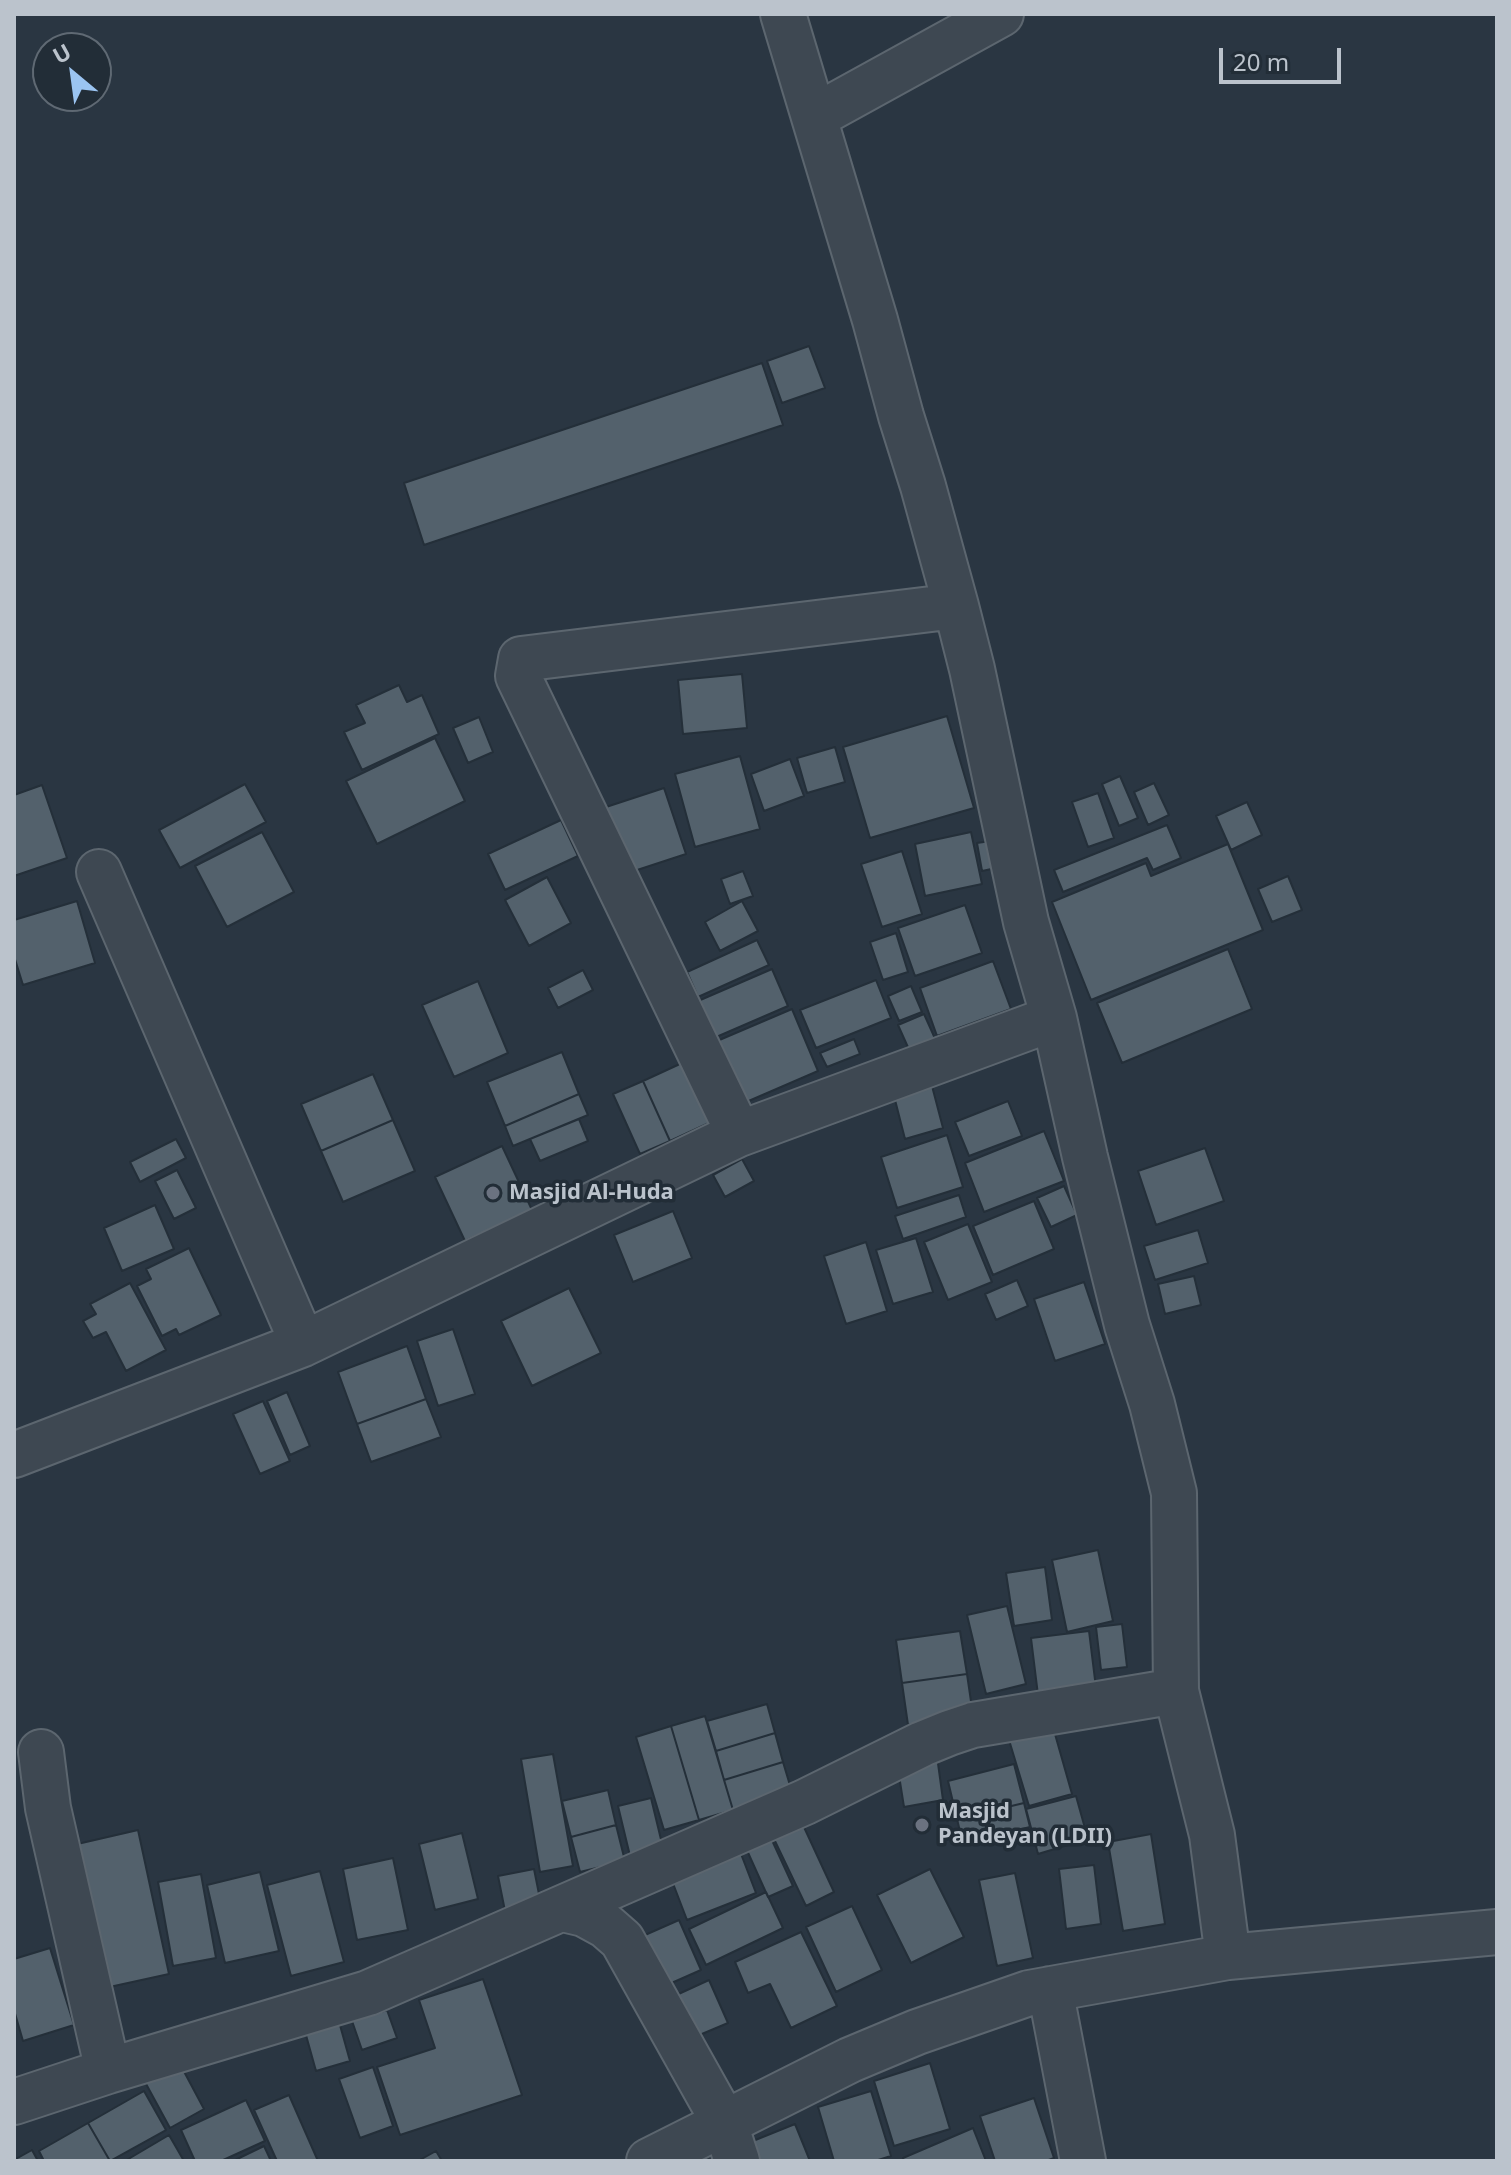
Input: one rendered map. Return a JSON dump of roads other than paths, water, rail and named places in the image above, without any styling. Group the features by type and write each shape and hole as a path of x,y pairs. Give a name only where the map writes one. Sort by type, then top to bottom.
{"street":[{"path":"783,14 875,320 956,606 1026,922 1054,1018 1123,1310 1152,1404 1174,1493 1176,1691 1212,1835 1228,1957"},
{"path":"814,117 1001,14"},
{"path":"739,1134 518,676 521,659 956,606"},
{"path":"99,872 303,1344"},
{"path":"14,1455 303,1344 739,1134 1054,1018"},
{"path":"14,2102 368,1993 805,1802 949,1733 973,1725 1176,1691"},
{"path":"41,1752 48,1808 108,2071"},
{"path":"563,1909 584,1914 606,1926 622,1940 731,2142"},
{"path":"649,2161 731,2142 850,2060 917,2032 1029,1993 1228,1957 1497,1932"},
{"path":"1050,1989 1083,2161"}],"place":[{"name":"Masjid Al-Huda","path":"493,1193"},
{"name":"Masjid Pandeyan (LDII)","path":"922,1825"}]}
